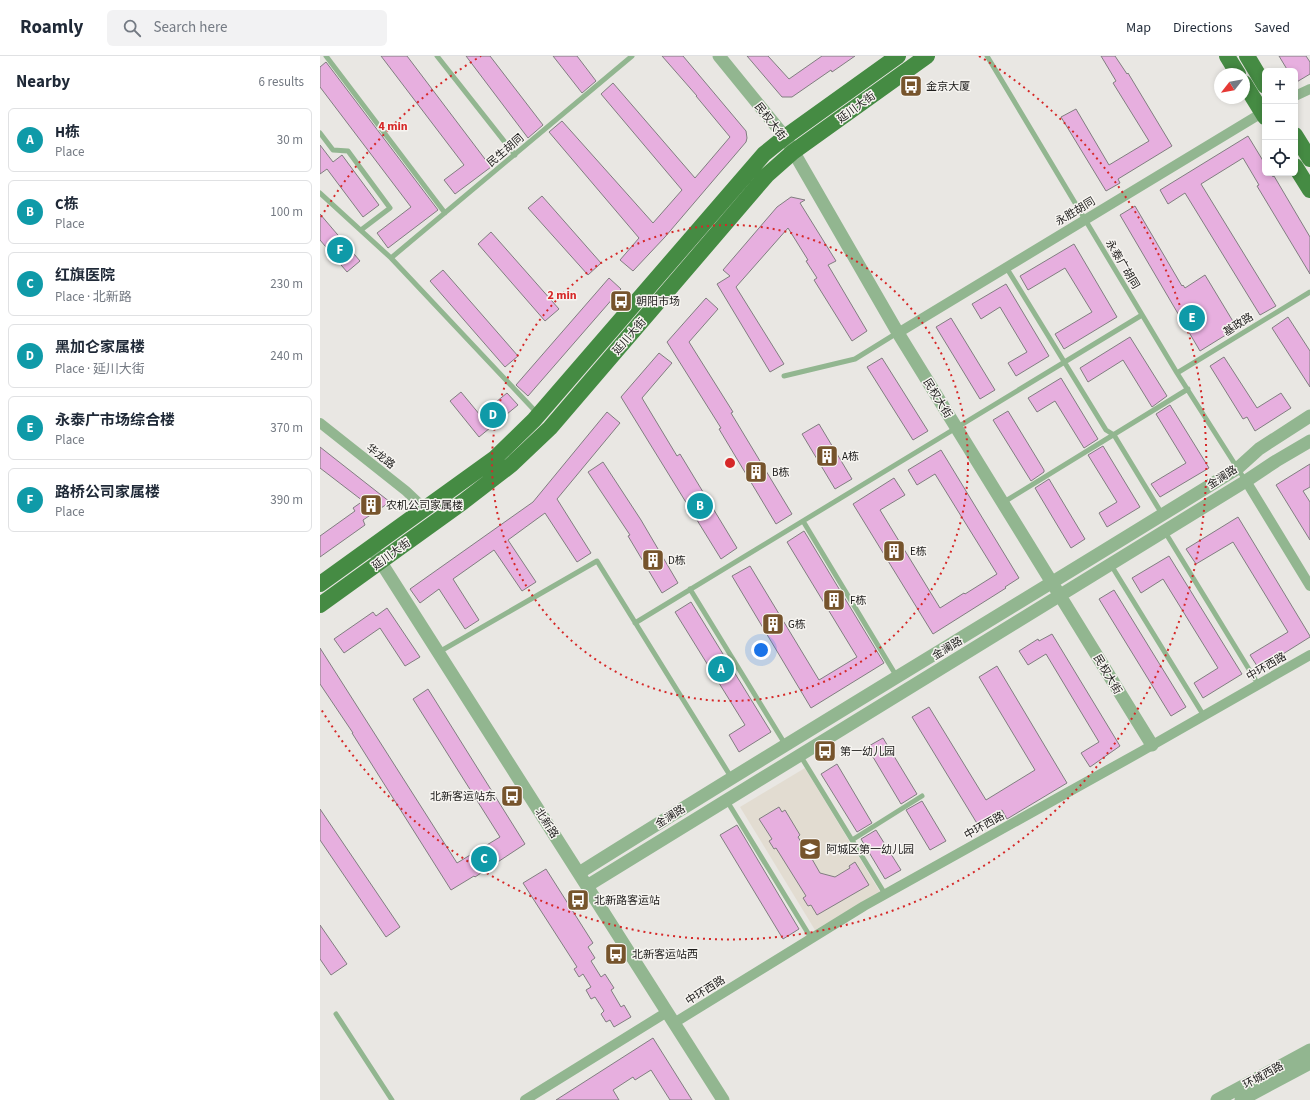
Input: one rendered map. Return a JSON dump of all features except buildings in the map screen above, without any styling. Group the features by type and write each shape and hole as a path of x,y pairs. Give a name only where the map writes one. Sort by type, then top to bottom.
{"main road":[{"name":"延川大街","path":"320,584 495,458 539,415 764,154 785,137 898,56"},
{"name":"延川大街","path":"320,605 463,502 511,465 550,428 767,175 793,152 927,56"},
{"path":"1227,56 1234,68"},
{"path":"1247,56 1262,81"},
{"path":"1250,92 1262,111"},
{"path":"1298,140 1310,159"},
{"path":"1298,171 1310,190"}],"street":[{"name":"民权大街","path":"719,56 785,137 898,332 1152,745"},
{"path":"1298,94 1310,88"},
{"name":"永胜胡同","path":"898,332 1262,115"},
{"name":"金澜路","path":"579,873 731,778 1053,583 1238,468 1258,449 1310,416"},
{"name":"华龙路","path":"320,424 406,491 425,509"},
{"name":"金澜路","path":"588,886 1310,441"},
{"path":"1246,481 1310,586"},
{"name":"北新路","path":"371,547 723,1100"},
{"name":"中环西路","path":"526,1100 811,938 885,894 1204,716 1310,655"},
{"name":"环城西路","path":"1217,1100 1310,1050"},
{"name":"环城西路","path":"1241,1100 1310,1063"}],"lane":[{"path":"326,56 445,213"},
{"path":"437,56 515,155"},
{"name":"民生胡同","path":"391,258 632,56"},
{"name":"永泰广胡同","path":"987,56 1177,373 1246,481"},
{"path":"320,133 333,150 348,151 390,208 361,230"},
{"path":"320,193 391,258 539,415"},
{"path":"1006,268 1106,430 1114,435 1162,515"},
{"name":"基政路","path":"1177,373 1310,292"},
{"path":"635,623 1142,315"},
{"path":"784,376 855,359 898,332"},
{"path":"1003,503 1188,389"},
{"path":"803,521 897,678"},
{"path":"1165,531 1258,684"},
{"path":"438,652 597,561 731,778"},
{"path":"1110,564 1204,716"},
{"path":"690,589 786,745"},
{"path":"800,755 885,894"},
{"path":"852,840 922,796"},
{"path":"727,800 811,938"},
{"path":"336,1014 392,1100"}],"shaded area":[{"name":"阿城区第一幼儿园","path":"805,768 880,892 815,930 740,807"}],"place":[{"name":"金京大厦","path":"911,86"},
{"name":"路桥公司家属楼","path":"340,250"},
{"name":"朝阳市场","path":"621,301"},
{"name":"永泰广市场综合楼","path":"1192,318"},
{"name":"黑加仑家属楼","path":"493,415"},
{"name":"A栋","path":"827,456"},
{"name":"B栋","path":"756,472"},
{"name":"农机公司家属楼","path":"371,505"},
{"name":"C栋","path":"700,506"},
{"name":"E栋","path":"894,551"},
{"name":"D栋","path":"653,560"},
{"name":"F栋","path":"834,600"},
{"name":"G栋","path":"773,624"},
{"name":"H栋","path":"721,669"},
{"name":"第一幼儿园","path":"825,751"},
{"name":"北新客运站东","path":"512,796"},
{"name":"阿城区第一幼儿园","path":"810,849"},
{"name":"红旗医院","path":"484,859"},
{"name":"北新路客运站","path":"578,900"},
{"name":"北新客运站西","path":"616,954"}]}
